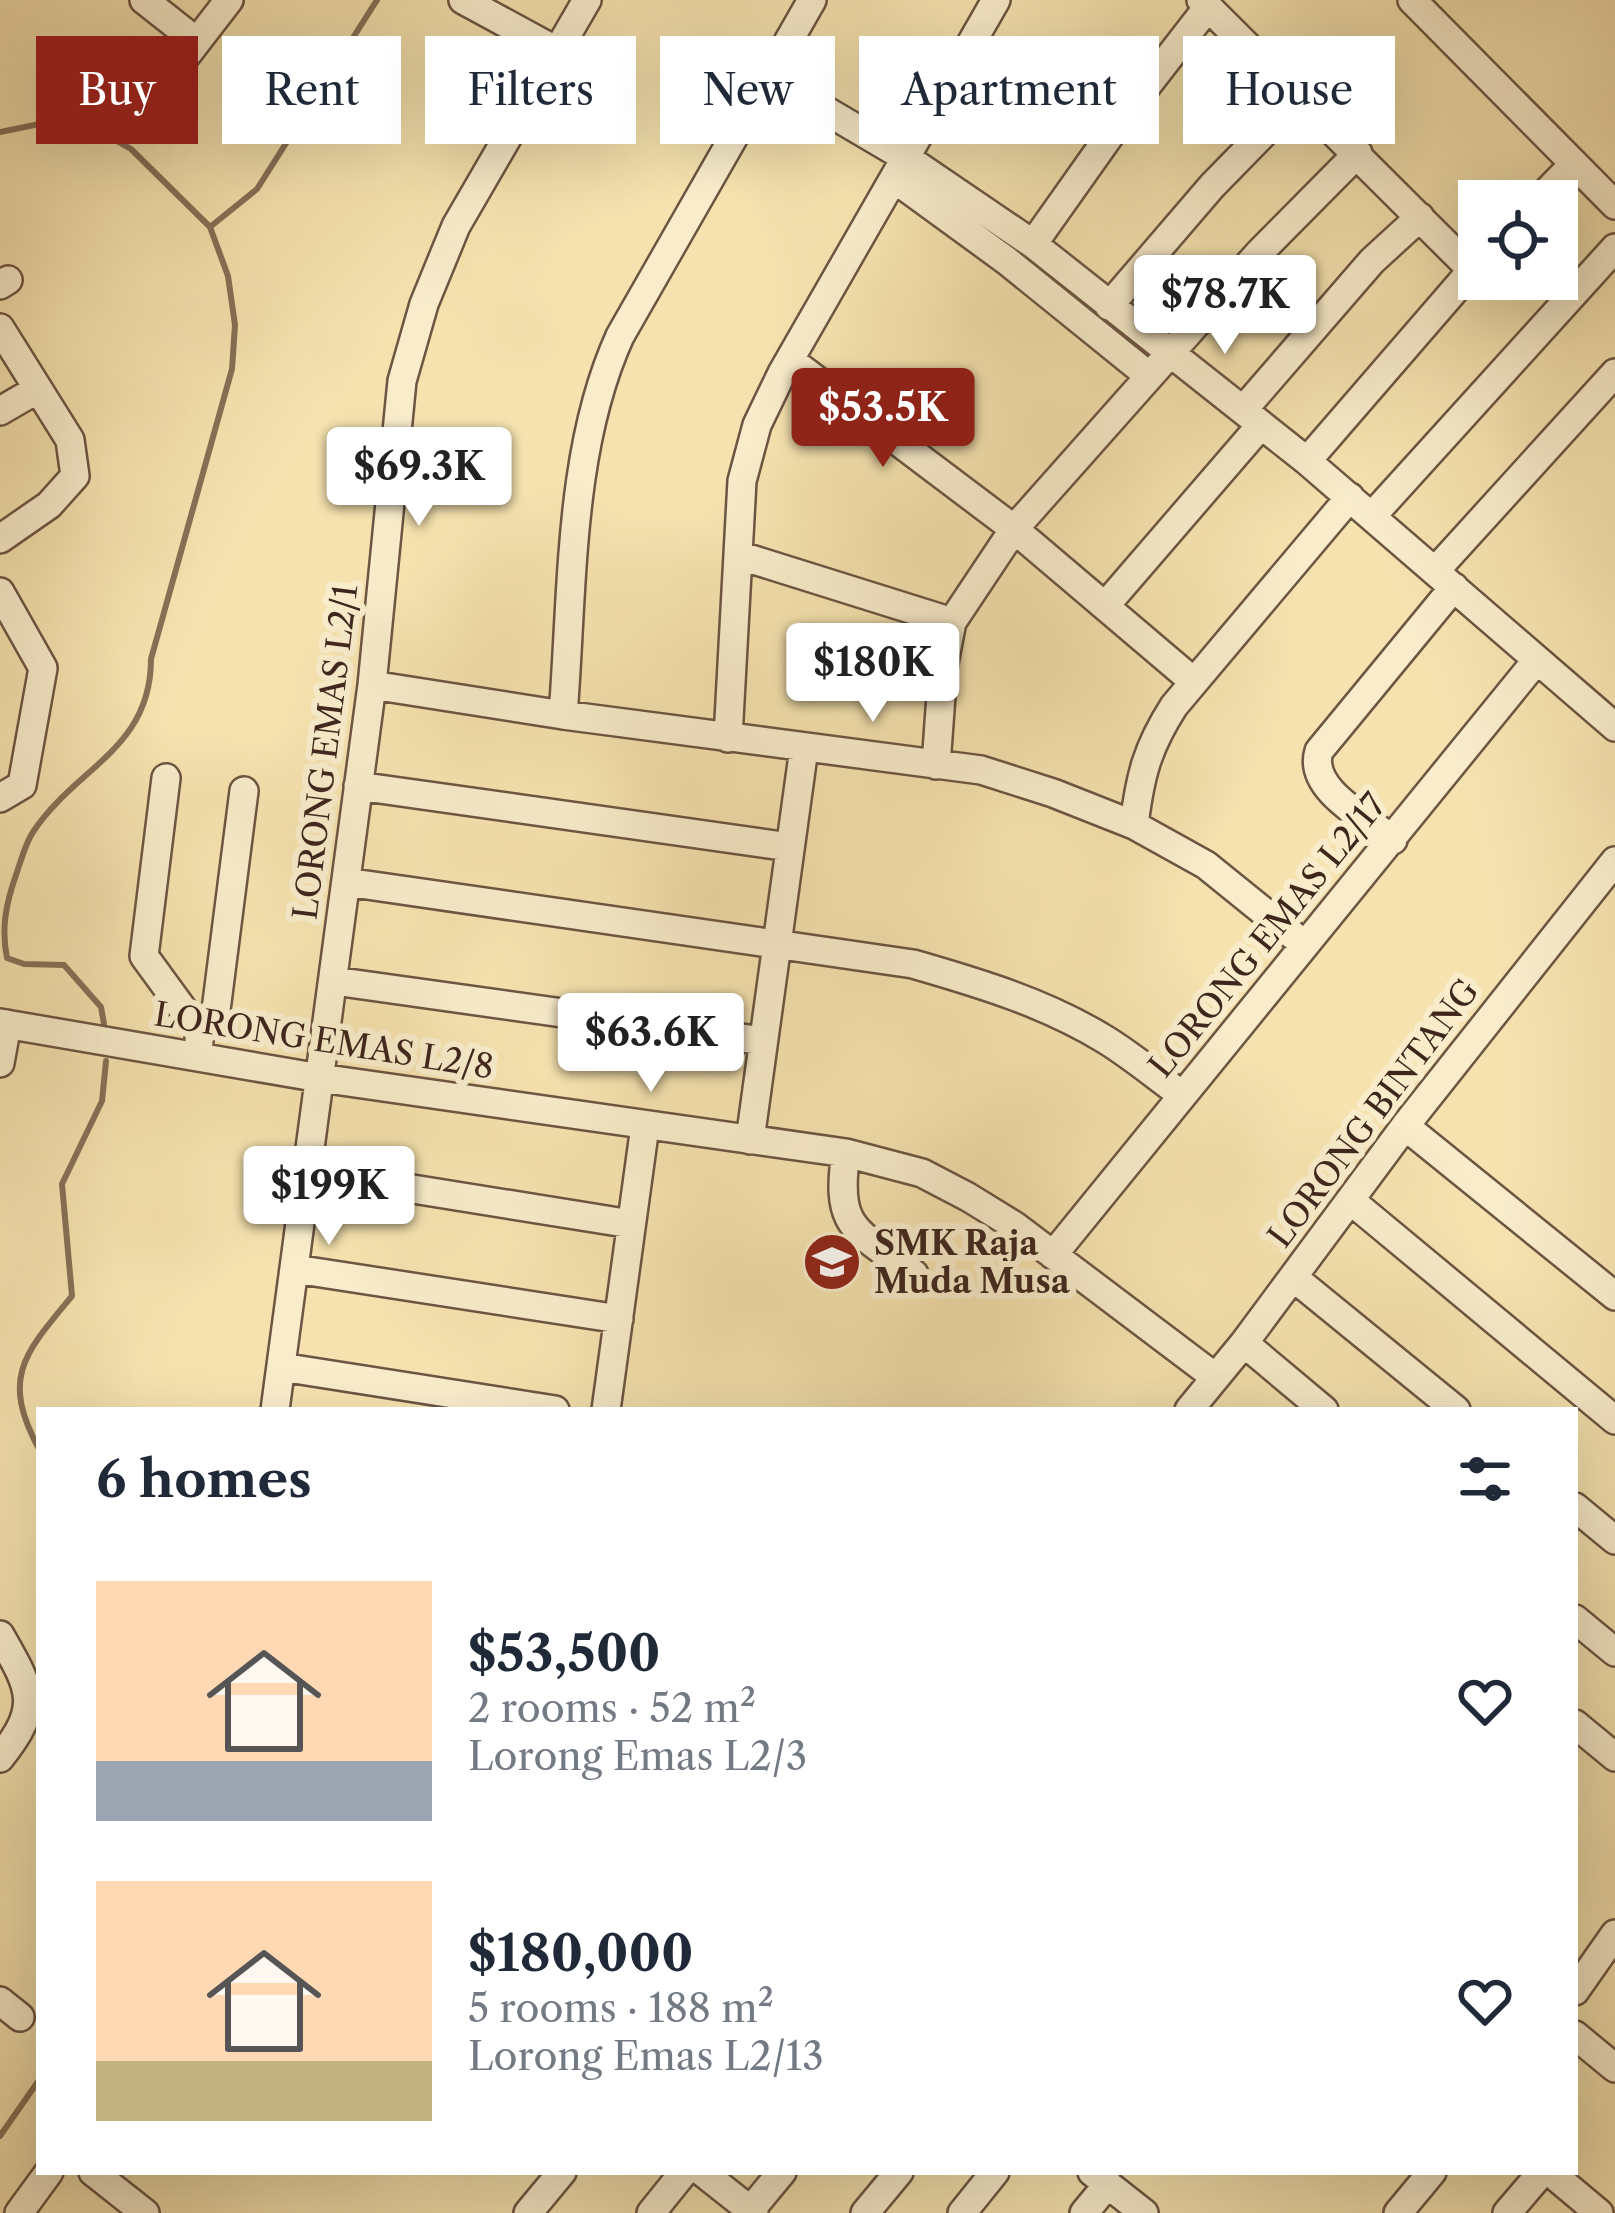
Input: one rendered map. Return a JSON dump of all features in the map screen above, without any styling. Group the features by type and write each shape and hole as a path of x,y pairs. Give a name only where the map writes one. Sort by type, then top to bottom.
{"street":[{"path":"144,0 190,36"},
{"path":"198,39 229,0"},
{"path":"464,0 530,36"},
{"name":"LORONG EMAS L2/1","path":"566,36 587,0"},
{"path":"792,36 812,0"},
{"path":"728,738 742,481 757,425 997,0"},
{"path":"1412,0 1615,205"},
{"path":"1034,244 1205,3 1238,36"},
{"path":"835,123 902,170 1034,244 1307,461 1615,727"},
{"name":"LORONG EMAS L2/1","path":"275,1407 372,685 402,382 424,304 457,226 504,144"},
{"path":"563,715 580,497 590,418 602,374 730,144"},
{"path":"1109,306 1253,144"},
{"path":"1349,144 1458,251"},
{"path":"936,765 952,622 1014,529 1167,353 1358,153"},
{"path":"1558,180 1574,164"},
{"path":"902,170 1148,375"},
{"path":"1105,606 1372,261 1420,217"},
{"path":"1372,516 1615,248"},
{"path":"1307,461 1458,286"},
{"path":"0,328 70,440 75,476 49,505 0,539"},
{"path":"790,360 1014,529 1193,681"},
{"path":"1393,840 1321,782 1314,766 1318,751 1445,578 1615,373"},
{"path":"0,411 38,389"},
{"path":"1134,825 1140,773 1154,736 1193,681 1350,497"},
{"path":"738,555 952,622"},
{"path":"0,592 43,668 22,785 0,797"},
{"name":"LORONG EMAS L2/17","path":"1053,1255 1536,661"},
{"path":"372,685 981,770 1134,825 1206,865 1305,945"},
{"path":"750,1140 804,748"},
{"path":"166,778 145,956 187,1015 200,1024"},
{"path":"358,786 790,847"},
{"path":"200,1024 215,1018 244,791"},
{"name":"LORONG BINTANG","path":"1192,1407 1405,1126 1615,861"},
{"path":"346,882 913,964 1044,1008 1106,1040 1182,1095"},
{"path":"334,981 763,1041"},
{"path":"0,1063 4,1023"},
{"name":"LORONG EMAS L2/8","path":"4,1023 320,1078 846,1154 922,1173 984,1207 1216,1377"},
{"path":"198,1057 200,1024"},
{"path":"606,1407 644,1126"},
{"path":"1405,1126 1615,1296"},
{"path":"846,1154 841,1202 850,1224 914,1274"},
{"path":"307,1172 632,1224"},
{"path":"1350,1200 1615,1420"},
{"path":"295,1269 619,1319"},
{"path":"1293,1277 1452,1407"},
{"path":"1244,1343 1320,1407"},
{"path":"281,1367 536,1407"},
{"path":"1578,1510 1615,1540"},
{"path":"1578,1621 1615,1652"},
{"path":"0,1635 23,1676 31,1702 22,1731 0,1758"},
{"path":"1578,1726 1615,1757"},
{"path":"1578,1987 1615,1934"},
{"path":"1578,2037 1615,2068"},
{"path":"19,2213 47,2175"},
{"path":"97,2175 145,2213"},
{"path":"651,2213 682,2175"},
{"path":"706,2175 751,2212 780,2175"},
{"path":"865,2213 897,2175"},
{"path":"962,2213 993,2175"},
{"path":"1398,2213 1430,2175"},
{"path":"1508,2213 1543,2175"},
{"path":"1550,2175 1599,2213"},
{"path":"528,2213 548,2177"},
{"path":"1084,2213 1100,2178 1144,2213"},
{"path":"1608,2213 1615,2205"}],"waterway":[{"path":"210,227 257,189 377,0"},
{"path":"0,132 59,120 101,132 131,149 210,227 228,276 235,325 232,369 139,715 108,755 33,832 7,906 7,958 24,964 64,965 101,1007 104,1024"},
{"path":"36,1443 21,1403 23,1367 72,1296 62,1184 102,1101 106,1061"},
{"path":"0,2136 36,2084"}],"place":[{"name":"SMK Raja Muda Musa","path":"832,1262"}]}
